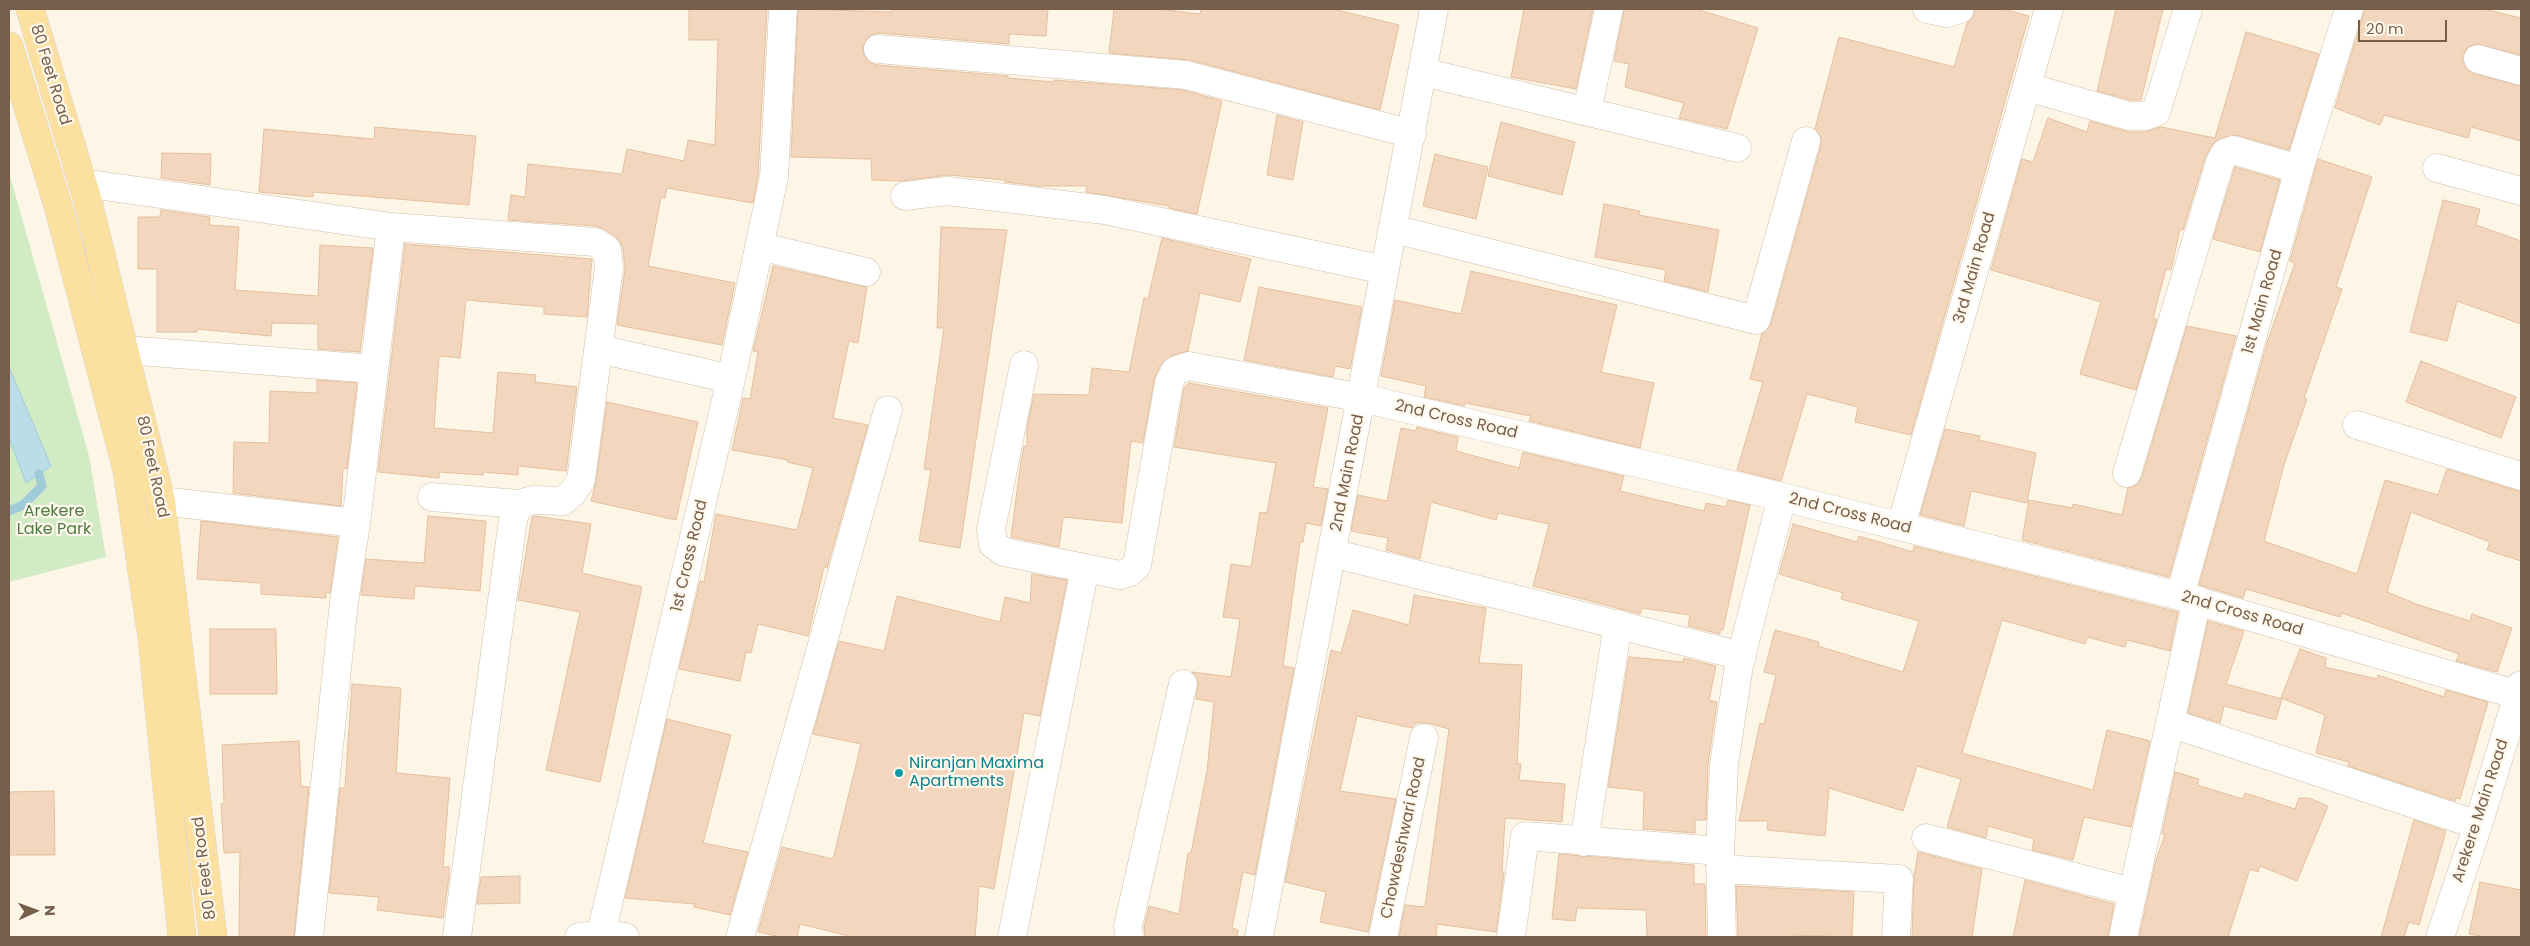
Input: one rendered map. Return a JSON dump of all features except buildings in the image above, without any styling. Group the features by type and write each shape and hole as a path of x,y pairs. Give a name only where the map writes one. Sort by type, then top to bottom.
{"main road":[{"name":"80 Feet Road","path":"30,9 83,183 161,501 213,937"},
{"name":"80 Feet Road","path":"9,46 58,209 128,470 152,638 182,937"}],"street":[{"name":"1st Cross Road","path":"602,936 731,379 774,177 783,9"},
{"name":"2nd Main Road","path":"1259,937 1412,134 1434,9"},
{"path":"1587,111 1609,9"},
{"path":"1928,9 1947,13 1960,9"},
{"name":"3rd Main Road","path":"1901,526 2049,9"},
{"path":"2027,87 2129,116 2145,116 2156,112 2188,9"},
{"name":"1st Main Road","path":"2123,937 2170,724 2189,598 2299,170 2349,9"},
{"path":"878,49 1186,75 1412,134"},
{"path":"2478,59 2521,71"},
{"path":"1422,72 1737,148"},
{"path":"1394,229 1756,320 1806,140"},
{"path":"2127,473 2220,162 2225,153 2234,150 2299,170"},
{"path":"2437,168 2521,191"},
{"path":"83,183 391,228 595,242 607,250 609,268 582,480 573,492 563,500 533,500 519,504 432,497"},
{"path":"904,196 946,191 1105,210 1385,270"},
{"path":"310,937 344,602 356,523 391,228"},
{"path":"759,246 866,272"},
{"path":"599,349 731,379"},
{"path":"97,354 125,350 374,369"},
{"path":"1012,937 1085,568 1004,552 993,544 991,529 1024,365"},
{"name":"2nd Cross Road","path":"1085,568 1120,575 1130,572 1137,565 1168,383 1174,371 1188,366 1362,398 1782,497 2189,598 2520,690"},
{"path":"740,937 888,410"},
{"path":"2357,425 2521,476"},
{"path":"1722,937 1720,860 1724,765 1742,656 1782,497"},
{"path":"161,501 356,523"},
{"path":"457,937 513,519 519,504"},
{"path":"1332,553 1742,656"},
{"path":"1584,842 1618,624"},
{"path":"1129,937 1128,926 1182,684"},
{"name":"Arekere Main Road","path":"2440,937 2478,825 2520,690"},
{"path":"2170,724 2478,825"},
{"name":"Chowdeshwari Road","path":"1383,937 1424,738"},
{"path":"1511,937 1525,836 1720,860 1900,879 1896,937"},
{"path":"1926,838 2132,892"}],"green space":[{"name":"Arekere Lake Park","path":"9,172 89,456 106,557 9,582 9,438 26,483 51,466 9,367"}],"water":[{"path":"9,367 51,466 26,483 9,438"}],"waterway":[{"path":"9,511 23,505 42,486 39,474"}],"place":[{"name":"Niranjan Maxima Apartments","path":"899,773"}]}
